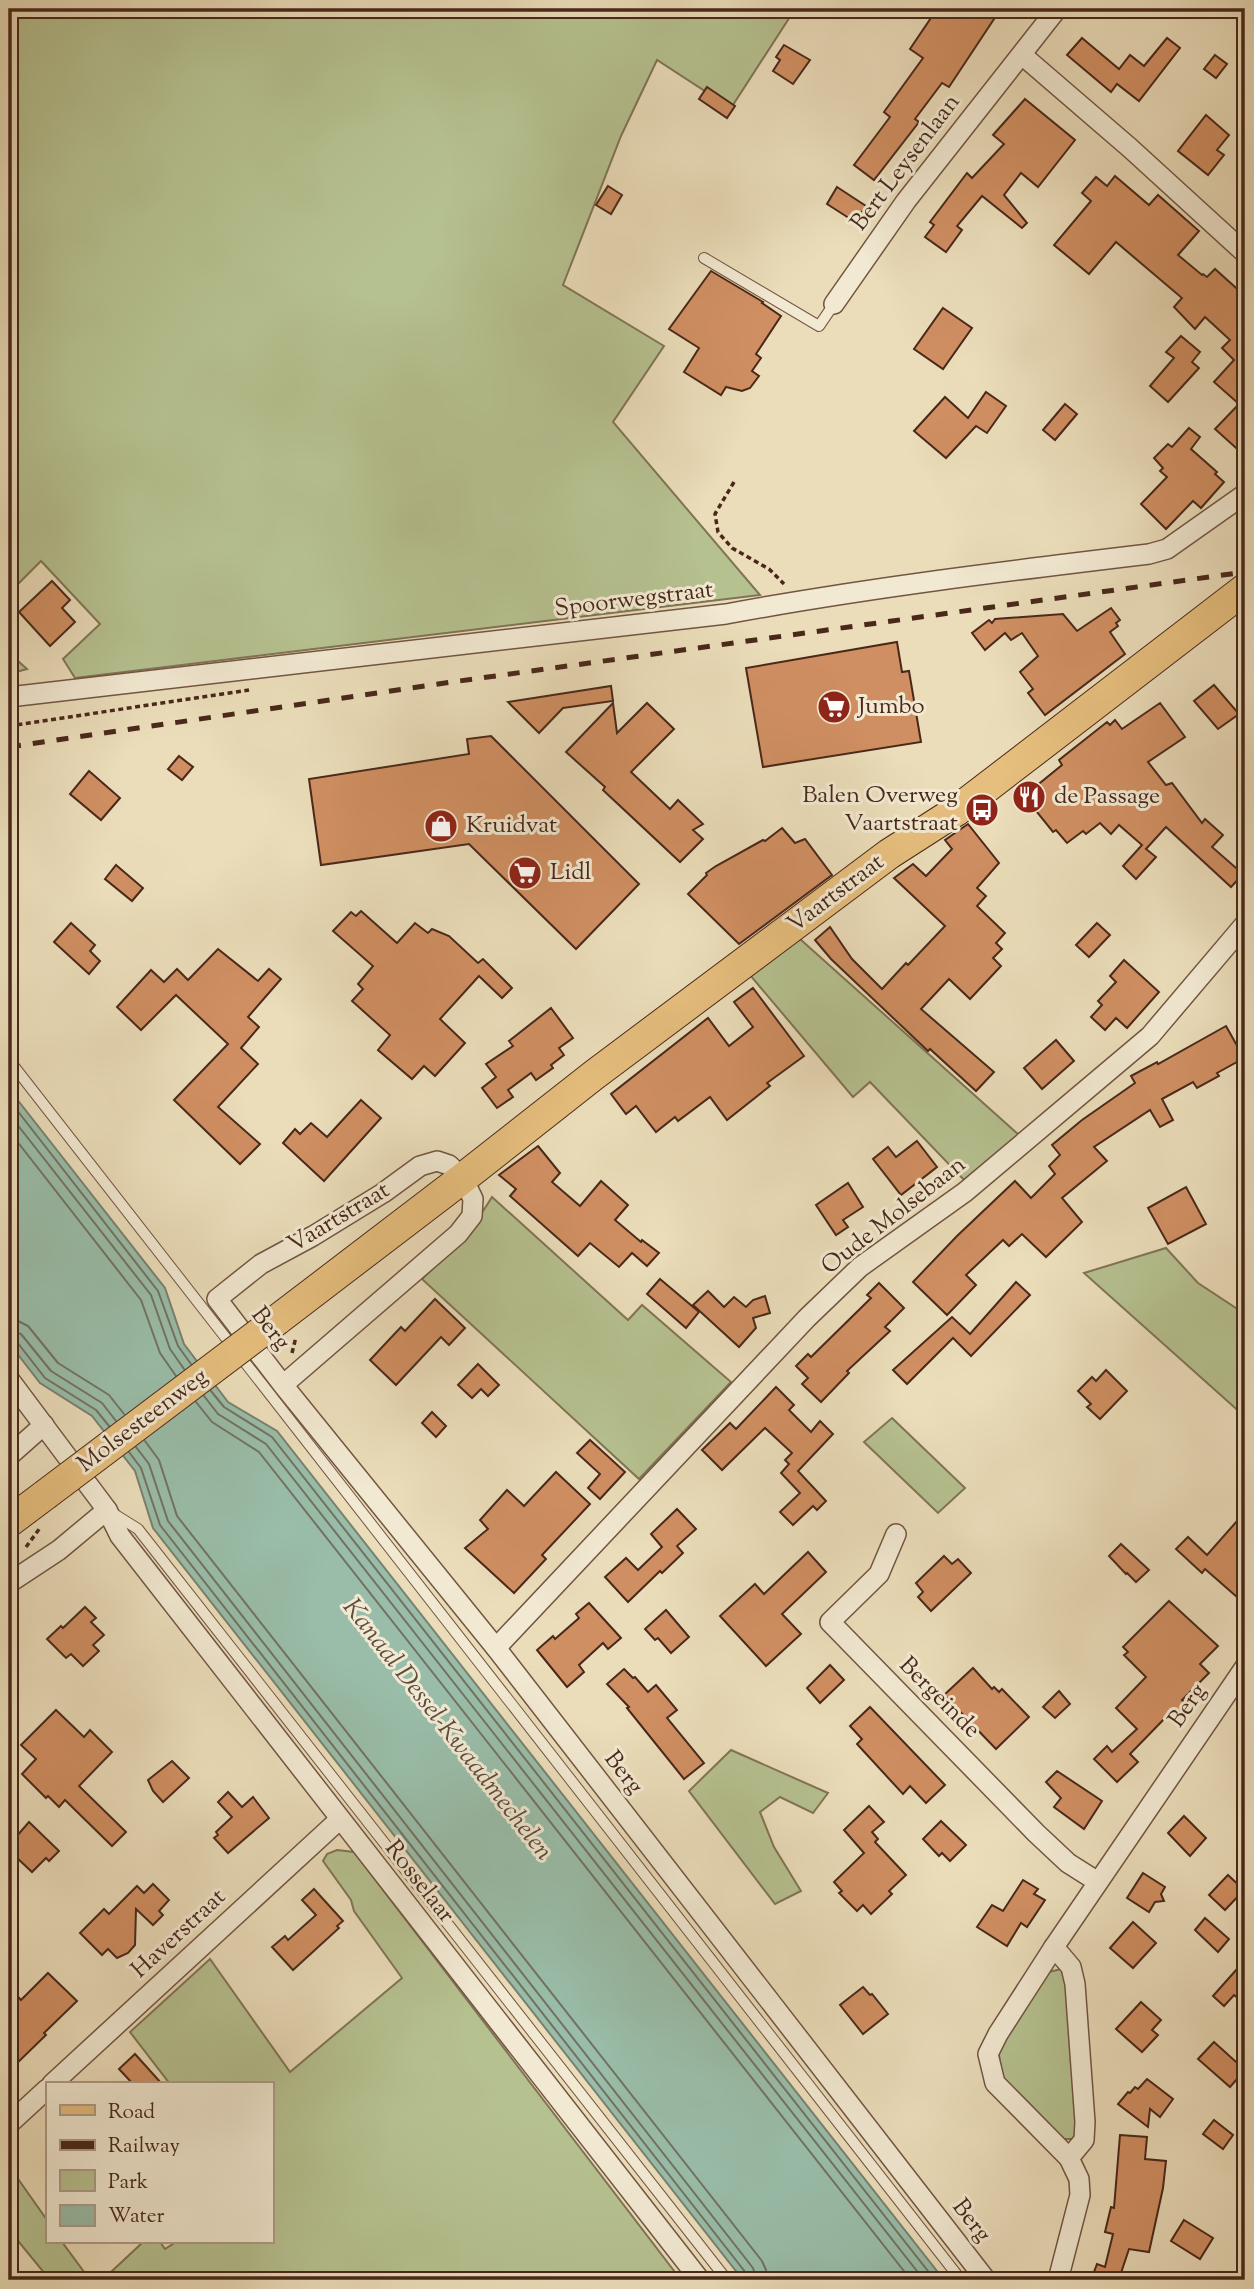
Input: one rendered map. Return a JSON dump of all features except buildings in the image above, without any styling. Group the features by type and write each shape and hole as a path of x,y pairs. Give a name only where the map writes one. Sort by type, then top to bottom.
{"main road":[{"name":"Vaartstraat","path":"287,1327 463,1178 594,1075 889,854 956,811 1245,591"},
{"name":"Molsesteenweg","path":"9,1522 287,1327"}],"street":[{"name":"Bert Leysenlaan","path":"834,304 906,201 1057,9"},
{"path":"1022,55 1139,156 1245,253"},
{"name":"Spoorwegstraat","path":"9,696 726,614 944,579 1149,554 1167,549 1245,494"},
{"name":"Oude Molsebaan","path":"496,1648 807,1318 860,1267 965,1192 1150,1036 1245,924"},
{"name":"Vaartstraat","path":"209,1304 261,1265 372,1200 420,1166 437,1161 449,1165 463,1178"},
{"path":"277,1391 458,1234 472,1216 472,1199 463,1178"},
{"name":"Berg","path":"209,1304 277,1391 496,1648 986,2280"},
{"name":"Rosselaar","path":"9,1379 107,1510 120,1536 700,2280"},
{"path":"9,1455 44,1425"},
{"name":"Molsesteenweg","path":"9,1583 59,1550 107,1510"},
{"name":"Bergeinde","path":"896,1534 880,1574 830,1622 1036,1833 1068,1863 1098,1882"},
{"name":"Berg","path":"1058,2280 1080,2195 1079,2179 1069,2158 995,2083 988,2054 1054,1947 1245,1667"},
{"name":"Haverstraat","path":"54,2082 339,1820"},
{"path":"1054,1947 1071,1967 1075,1984 1083,2073 1084,2140 1069,2158"},
{"path":"9,2124 46,2090"}],"lane":[{"path":"704,258 818,326 834,304"},
{"path":"9,1060 209,1304"},
{"path":"277,1391 961,2280"},
{"path":"107,1510 138,1529 727,2280"}],"path":[{"path":"734,482 715,514 718,532 732,548 769,569 801,600"},
{"path":"277,1391 287,1327"}],"green space":[{"path":"9,9 795,9 731,108 657,60 621,136 563,285 664,346 613,422 760,595 75,678 63,659 100,624 41,561 9,593"},
{"path":"9,653 27,669 9,674"},
{"path":"800,939 1019,1135 964,1180 870,1082 853,1097 750,975"},
{"path":"492,1197 628,1320 642,1305 731,1382 639,1479 422,1279 469,1230"},
{"path":"1166,1248 1198,1283 1245,1314 1243,1415 1084,1273"},
{"path":"892,1418 965,1488 938,1513 864,1442"},
{"path":"731,1750 828,1793 813,1813 780,1797 760,1812 774,1847 801,1891 775,1904 689,1791"},
{"path":"337,1850 354,1852 681,2280 115,2280 110,2273 141,2244 161,2244 165,2249 173,2244 273,2244 273,2082 168,2082 130,2032 210,1959 290,2072 402,1978 354,1911 351,1900 323,1861 327,1854"},
{"path":"1061,1969 1066,1979 1077,2129 1073,2139 1062,2139 1003,2081 998,2049 1045,1973"},
{"path":"9,2166 46,2219 46,2244 63,2244 90,2280 50,2280 9,2230"}],"water":[{"name":"Kanaal Dessel-Kwaadmechelen","path":"9,1089 165,1288 184,1344 228,1402 277,1431 944,2280 743,2280 153,1528 135,1471 92,1416 40,1383 9,1343"}],"railway":[{"path":"9,747 445,683 1245,572"}],"place":[{"name":"Jumbo","path":"834,707"},
{"name":"de Passage","path":"1029,797"},
{"name":"Balen Overweg Vaartstraat","path":"982,810"},
{"name":"Kruidvat","path":"441,826"},
{"name":"Lidl","path":"525,873"}]}
